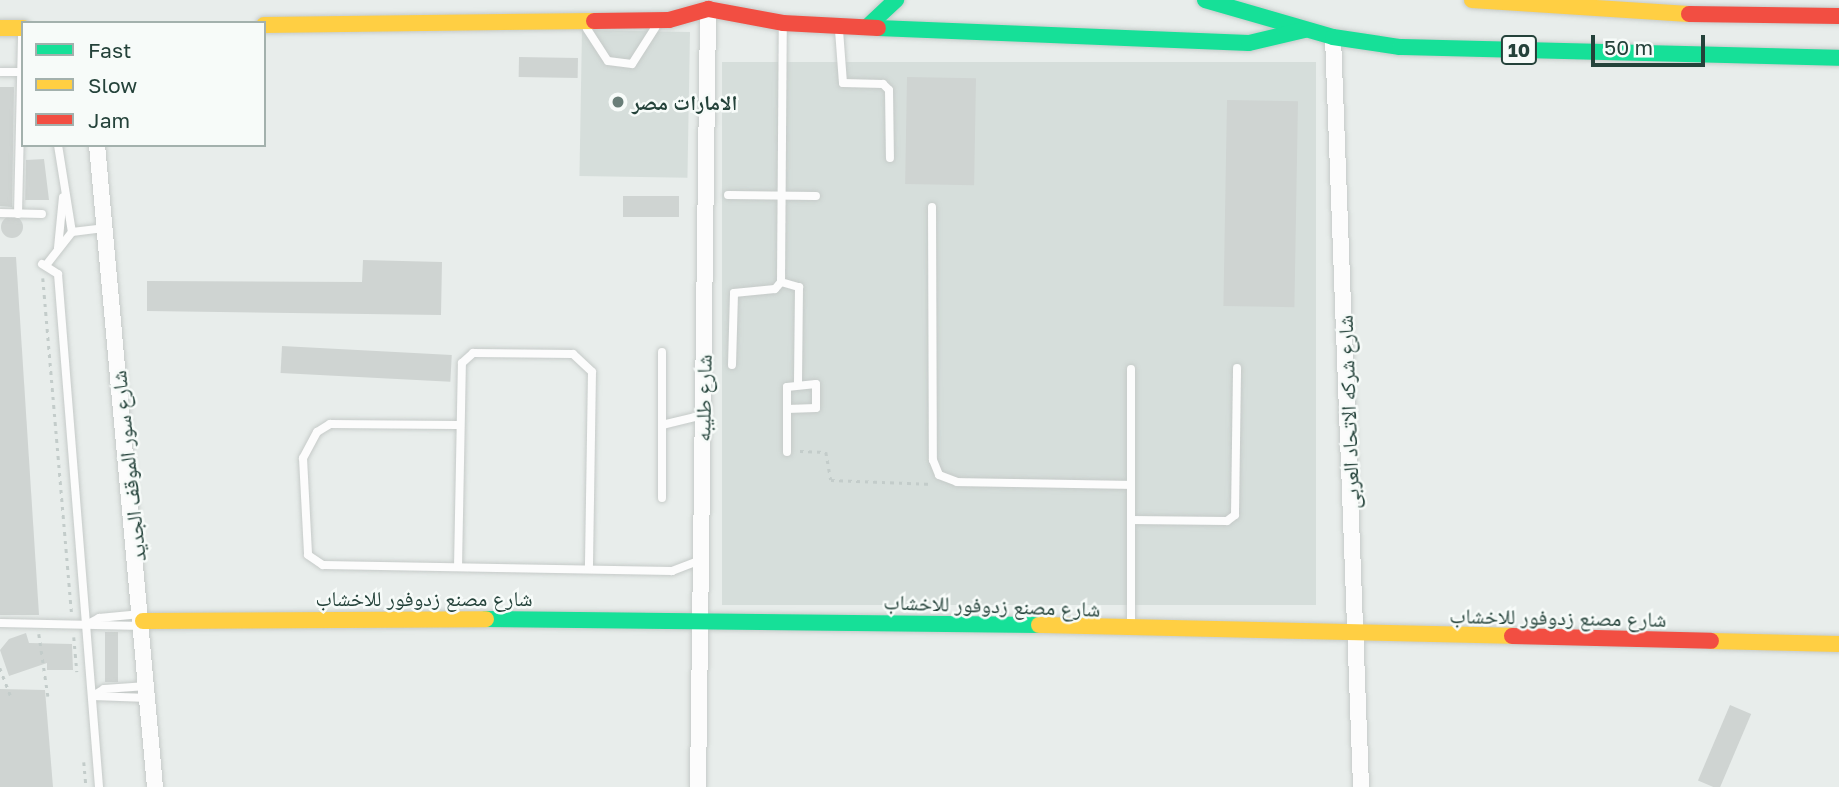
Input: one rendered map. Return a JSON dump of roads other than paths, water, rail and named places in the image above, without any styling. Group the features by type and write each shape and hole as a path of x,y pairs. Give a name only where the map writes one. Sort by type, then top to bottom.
{"main road":[{"path":"867,27 896,0"},
{"name":"10","path":"1205,0 1333,37 1422,48 1839,58"},
{"name":"10","path":"1472,0 1711,15 1839,16"},
{"path":"1711,15 1739,0"},
{"path":"1833,0 1839,5"},
{"path":"266,25 669,20 708,9 783,23 839,27 1249,43 1304,30"},
{"path":"0,28 21,28"},
{"name":"شارع مصنع زدوفور للاخشاب","path":"143,620 701,617 1131,631 1358,633 1839,645"}],"street":[{"name":"شارع طليبه","path":"698,787 708,9"},
{"name":"شارع شركه الاتحاد العربى","path":"1333,37 1358,633 1361,787"},
{"name":"شارع سور الموقف الجديد","path":"97,147 143,620 155,787"}],"lane":[{"path":"573,20 592,34 608,61 632,64 651,31 669,20"},
{"path":"732,365 734,292 775,289 780,282 783,23"},
{"path":"839,27 843,83 883,84 889,90 890,158"},
{"path":"0,72 21,72 18,214"},
{"path":"58,147 63,197 72,232"},
{"path":"727,195 816,196"},
{"path":"58,248 63,197"},
{"path":"932,207 933,460 946,481 1131,485"},
{"path":"0,213 42,214"},
{"path":"99,787 58,274 45,264 72,232 105,228"},
{"path":"780,282 799,287 798,382"},
{"path":"662,352 662,498"},
{"path":"458,567 457,425 460,370 473,353 573,354 589,364 589,569"},
{"path":"1131,520 1227,521 1234,515 1237,368"},
{"path":"1131,369 1131,631"},
{"path":"787,409 817,405 816,384 798,382 787,387 787,409 787,452"},
{"path":"662,425 703,415"},
{"path":"457,425 330,425 307,443 303,458 305,546 314,561 672,571 702,561"},
{"path":"0,623 86,625 99,618 143,620"},
{"path":"93,696 110,688 148,692"}],"place":[{"name":"الامارات مصر","path":"618,102"}]}
